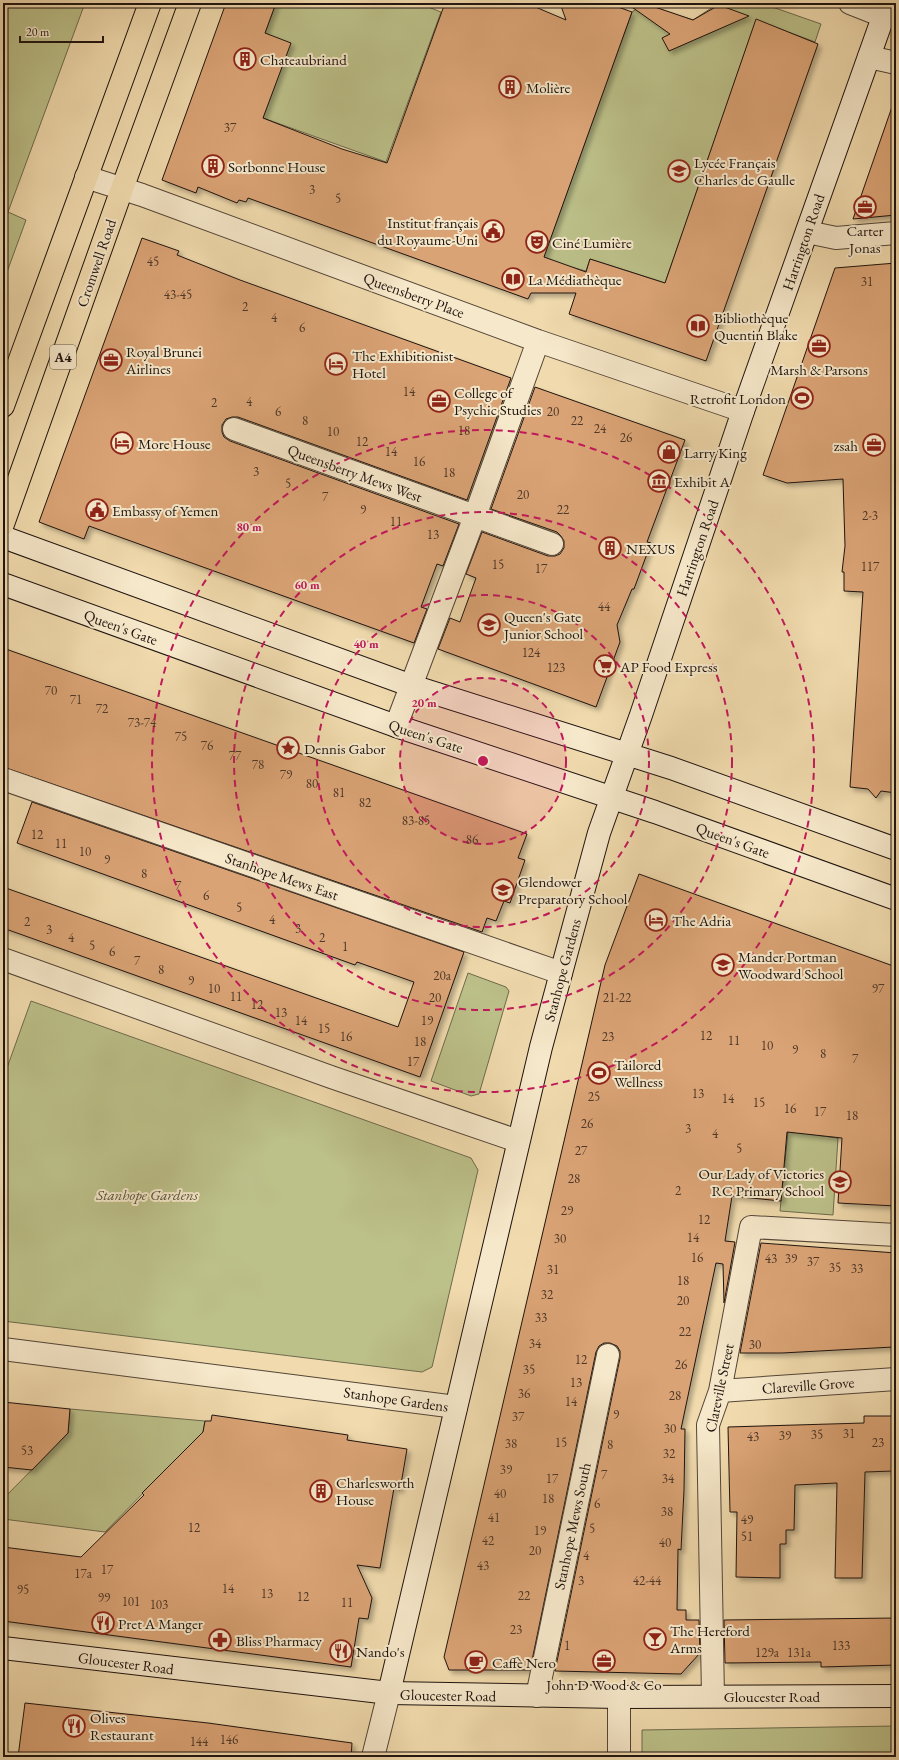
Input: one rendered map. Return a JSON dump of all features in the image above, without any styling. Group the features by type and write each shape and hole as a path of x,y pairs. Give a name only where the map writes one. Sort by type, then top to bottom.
{"highway":[{"path":"3,406 150,3"},
{"name":"Cromwell Road","path":"3,524 190,3"}],"street":[{"path":"850,3 886,9"},
{"name":"Harrington Road","path":"628,754 743,412 886,9"},
{"path":"869,57 896,63"},
{"name":"Queensberry Place","path":"86,177 538,341 743,412"},
{"path":"807,232 836,238 896,233"},
{"path":"396,726 475,516 538,341"},
{"name":"Queensberry Mews West","path":"234,429 552,544"},
{"path":"3,537 412,686 671,768 896,849"},
{"name":"Queen's Gate","path":"3,584 396,726 612,797 896,899"},
{"name":"Stanhope Gardens","path":"373,1757 518,1141 599,833 628,754"},
{"name":"Stanhope Mews East","path":"3,778 561,973"},
{"path":"3,959 331,1077 518,1141"},
{"name":"Clareville Street","path":"713,1696 708,1425 720,1391 751,1227 896,1235"},
{"name":"Stanhope Gardens","path":"3,1349 456,1407"},
{"name":"Stanhope Mews South","path":"537,1696 608,1355"},
{"name":"Clareville Grove","path":"720,1391 896,1379"},
{"name":"Gloucester Road","path":"3,1648 389,1693 619,1697 896,1696"},
{"path":"619,1697 619,1757"}],"green space":[{"path":"5,3 85,3 8,212 26,220 3,283 3,8"},
{"path":"276,3 418,3 441,12 386,162 263,118 265,33"},
{"path":"719,3 761,3 821,24 815,42 756,20 665,283 590,259 586,271 574,268 569,284 542,261 632,12 644,4 693,20"},
{"path":"468,973 506,987 509,991 479,1094 471,1096 431,1081"},
{"name":"Stanhope Gardens","path":"31,1001 471,1158 478,1170 432,1367 422,1372 3,1321 3,1079"},
{"path":"788,1131 838,1138 833,1215 780,1211"},
{"path":"70,1409 205,1421 203,1432 105,1532 3,1519 3,1499 68,1433"},
{"path":"896,1726 896,1757 642,1757 642,1730"}],"building":[{"path":"226,3 276,3 265,33 291,43 263,118 342,149 387,163 445,3 526,3 566,20 560,3 607,3 632,12 544,257 586,272 590,259 665,283 756,19 818,44 706,361 569,314 576,293 531,293 528,299 248,198 246,202 239,200 237,203 198,187 196,193 162,180"},
{"path":"630,3 643,3 693,20 719,5 749,16 669,51 662,38 670,34 629,5"},
{"path":"893,104 896,105 896,215 853,219"},
{"path":"142,238 179,251 177,255 240,280 511,378 467,500 238,417 226,419 222,425 224,437 230,441 459,524 443,566 437,564 421,607 427,609 414,643 89,526 84,539 39,522"},
{"path":"896,263 896,793 881,791 876,798 868,789 850,787 863,592 844,591 844,572 842,572 845,546 843,479 787,483 763,475 835,268"},
{"path":"535,387 685,440 647,542 651,543 634,589 632,589 617,625 620,642 596,707 438,649 450,618 460,622 476,578 466,574 482,532 548,556 560,554 564,548 564,541 557,532 491,509"},
{"path":"3,648 527,834 518,858 525,860 510,903 504,901 496,921 487,918 482,932 3,767"},
{"path":"32,802 464,952 420,1077 3,928 3,887 398,1027 414,982 357,962 355,965 17,843"},
{"path":"639,874 896,967 896,1206 838,1203 842,1138 787,1132 781,1201 732,1196 725,1241 735,1242 724,1303 723,1264 716,1263 681,1429 685,1429 684,1490 681,1550 678,1549 677,1610 686,1610 686,1620 699,1620 700,1653 681,1674 555,1671 620,1358 620,1351 617,1346 610,1343 604,1343 599,1346 596,1352 530,1670 449,1670 444,1657 605,965"},
{"path":"761,1243 896,1253 896,1336 893,1337 893,1347 782,1353 740,1353"},
{"path":"3,1402 70,1409 68,1433 32,1470 3,1467"},
{"path":"212,1415 348,1435 347,1440 407,1449 400,1490 394,1488 380,1568 357,1565 372,1598 368,1619 359,1618 351,1667 3,1621 3,1547 81,1557 144,1495 142,1493 203,1432 205,1421 211,1421"},
{"path":"864,1416 896,1416 896,1464 893,1464 893,1471 865,1472 862,1578 835,1578 837,1483 795,1485 794,1530 786,1530 786,1544 780,1544 780,1578 736,1577 737,1512 730,1512 728,1427 864,1423"},
{"path":"896,1618 896,1665 821,1667 821,1662 725,1663 724,1620"},
{"path":"25,1703 208,1723 352,1743 351,1757 18,1757"}],"place":[{"name":"Chateaubriand","path":"245,59"},
{"name":"Molière","path":"510,87"},
{"name":"Sorbonne House","path":"213,166"},
{"name":"Lycée Français Charles de Gaulle","path":"679,171"},
{"name":"Carter Jonas","path":"865,207"},
{"name":"Institut français du Royaume-Uni","path":"493,231"},
{"name":"Ciné Lumière","path":"537,242"},
{"name":"La Médiathèque","path":"513,279"},
{"name":"Bibliothèque Quentin Blake","path":"698,326"},
{"name":"Marsh & Parsons","path":"819,346"},
{"name":"Royal Brunei Airlines","path":"111,360"},
{"name":"The Exhibitionist Hotel","path":"336,364"},
{"name":"Retrofit London","path":"802,398"},
{"name":"College of Psychic Studies","path":"439,401"},
{"name":"More House","path":"122,443"},
{"name":"zsah","path":"874,445"},
{"name":"Larry King","path":"669,452"},
{"name":"Exhibit A","path":"659,481"},
{"name":"Embassy of Yemen","path":"97,510"},
{"name":"NEXUS","path":"610,548"},
{"name":"Queen's Gate Junior School","path":"489,625"},
{"name":"AP Food Express","path":"605,666"},
{"name":"Dennis Gabor","path":"288,748"},
{"name":"Glendower Preparatory School","path":"503,890"},
{"name":"The Adria","path":"656,920"},
{"name":"Mander Portman Woodward School","path":"723,965"},
{"name":"Tailored Wellness","path":"599,1073"},
{"name":"Our Lady of Victories RC Primary School","path":"840,1182"},
{"name":"Charlesworth House","path":"321,1491"},
{"name":"Pret A Manger","path":"103,1623"},
{"name":"The Hereford Arms","path":"655,1639"},
{"name":"Bliss Pharmacy","path":"220,1640"},
{"name":"Nando's","path":"341,1651"},
{"name":"John D Wood & Co","path":"604,1661"},
{"name":"Caffè Nero","path":"476,1662"},
{"name":"Olives Restaurant","path":"74,1726"}]}
